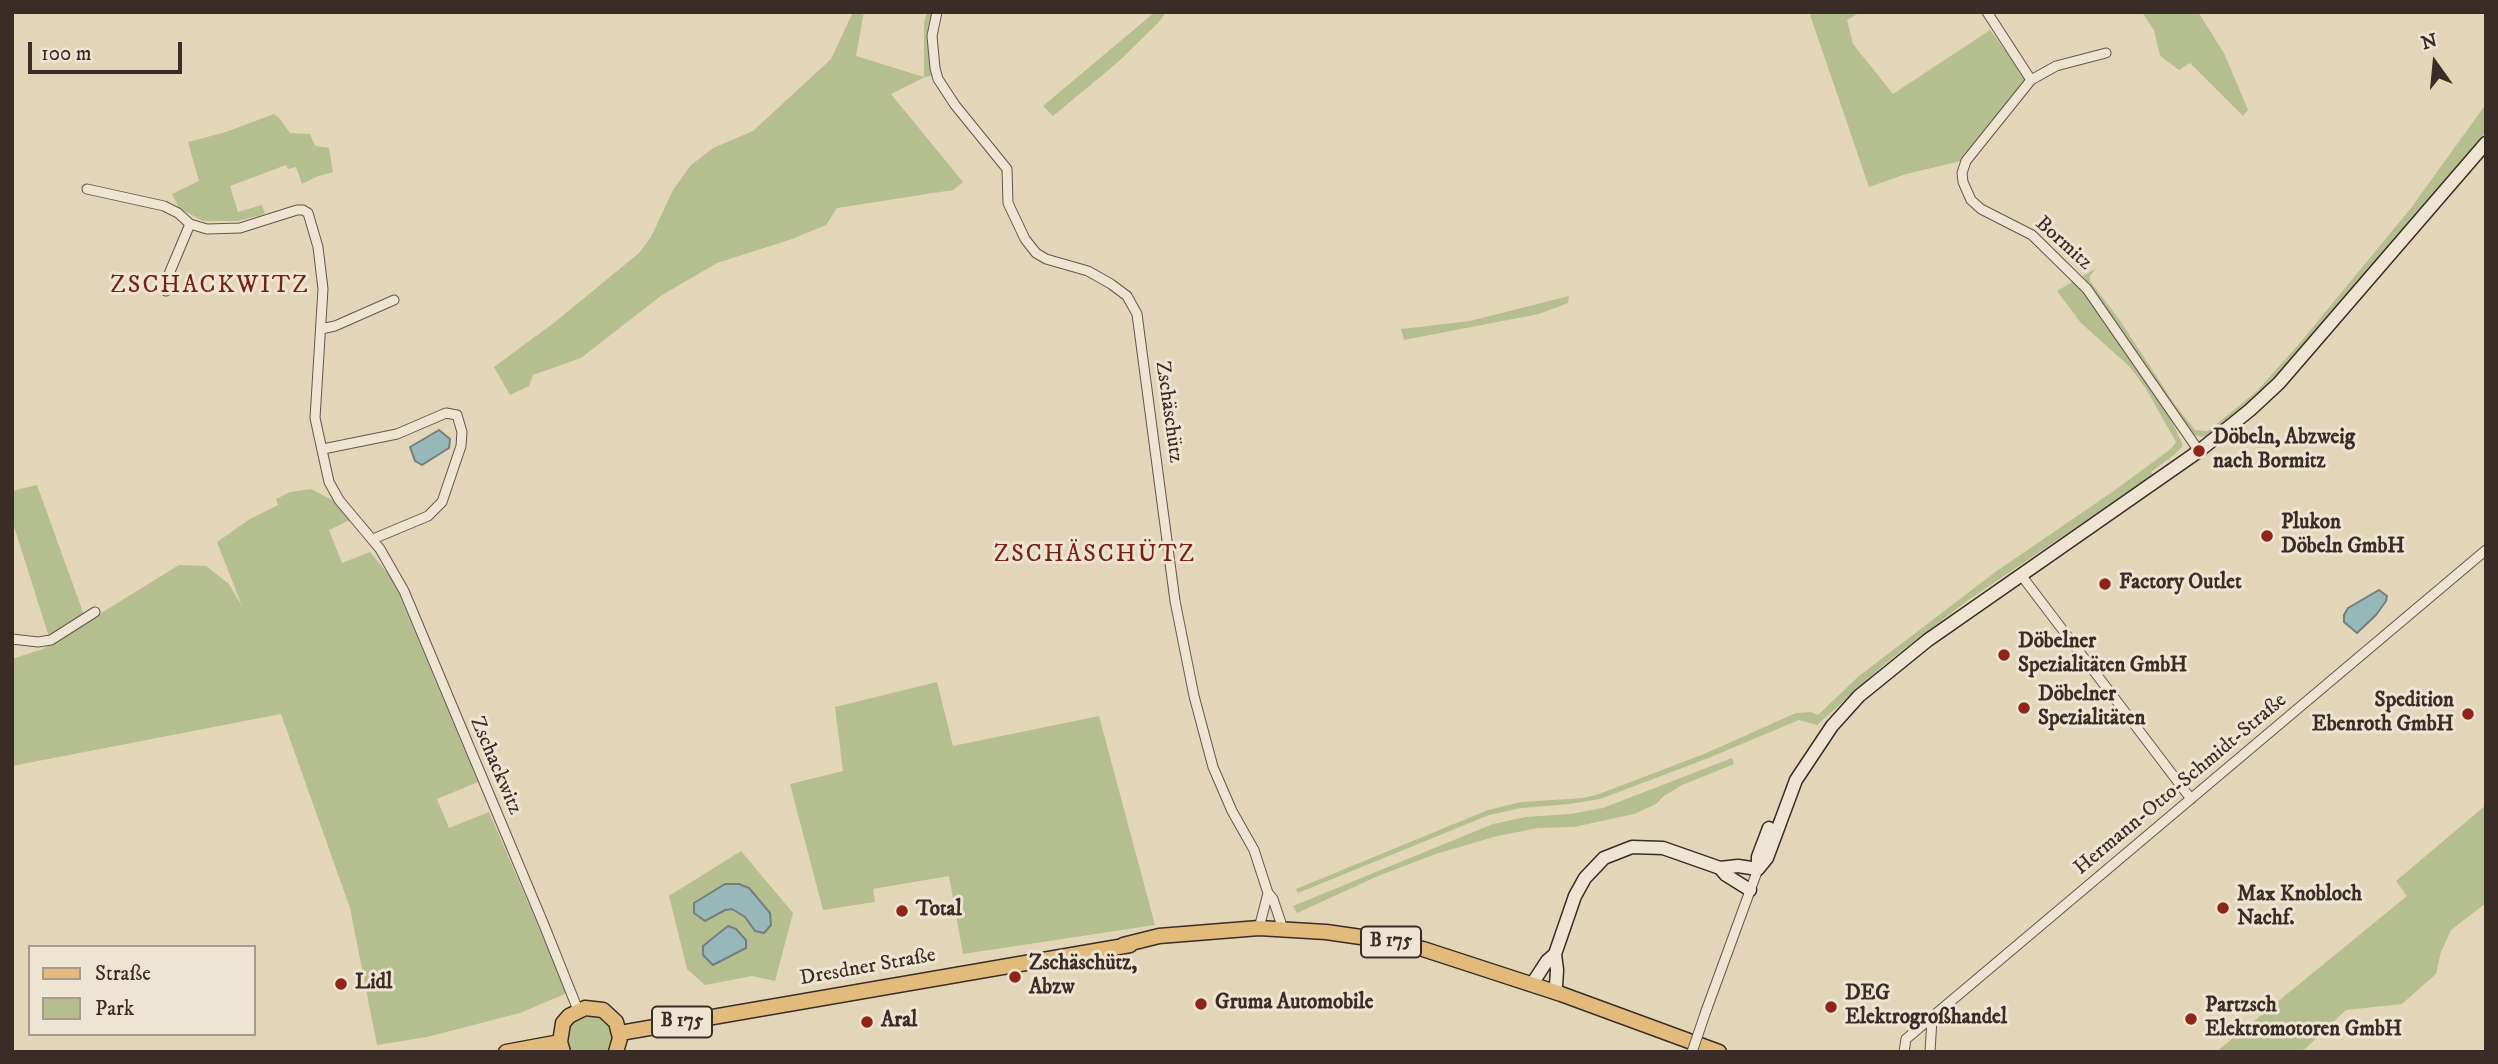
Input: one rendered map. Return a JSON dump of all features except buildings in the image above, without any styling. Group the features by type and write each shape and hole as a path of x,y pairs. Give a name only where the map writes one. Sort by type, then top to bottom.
{"main road":[{"name":"Dresdner Straße","path":"620,1032 1123,945 1154,937 1213,931 1281,929"},
{"name":"B 175","path":"1281,929 1334,932 1376,939 1455,959 1553,991 1570,1004 1719,1052"},
{"path":"506,1052 562,1047 563,1023 578,1010 594,1008 603,1010 616,1022 620,1032 616,1052"}],"street":[{"name":"Zschäschütz","path":"937,12 932,36 938,79 955,105 1007,169 1008,203 1025,239 1036,253 1046,259 1088,271 1111,284 1127,296 1137,314 1180,637 1213,767 1232,811 1254,850 1268,893 1273,899 1281,929"},
{"path":"1987,12 2031,80"},
{"name":"Bormitz","path":"2106,53 2056,66 2031,80 1966,161 1962,173 1971,200 1981,209 2032,235 2087,289 2199,451"},
{"path":"1692,1052 1758,869 1767,858 1791,789 1832,726 1875,681 1928,640 2199,451 2250,410 2279,383 2486,142"},
{"name":"Zschackwitz","path":"87,189 164,206 190,223 207,229 224,230 247,226 297,210 308,213 321,267 321,329 314,404 316,428 330,482 339,500 373,539 396,575 578,1010"},
{"path":"166,291 169,274 190,223"},
{"path":"321,329 335,326 394,300"},
{"path":"323,449 397,434 446,413 457,415 462,432 461,446 442,502 428,516 373,539"},
{"name":"Hermann-Otto-Schmidt-Straße","path":"1904,1052 1906,1039 2486,551"},
{"path":"2021,575 2191,799"},
{"path":"12,639 38,642 51,640 95,611"},
{"path":"1532,984 1555,954 1575,895 1585,878 1604,858 1624,849 1646,846 1663,848 1720,869 1751,890"},
{"path":"1720,869 1738,866 1758,869"},
{"path":"1259,929 1268,893"},
{"path":"1553,991 1558,970 1555,954"},
{"path":"1930,1052 1932,1019"}],"green space":[{"path":"853,12 864,12 856,56 924,77 924,23 927,12 934,12 934,75 891,94 963,182 953,190 837,208 826,225 717,263 662,295 581,358 533,375 529,386 510,395 494,367 555,322 639,253 651,237 673,190 690,166 713,148 753,131 831,59"},
{"path":"1155,12 1166,12 1117,63 1053,116 1043,106"},
{"path":"1813,12 1861,12 1847,20 1853,44 1893,94 1990,30 2028,81 1961,161 1906,174 1869,187 1810,15"},
{"path":"2142,12 2198,12 2224,53 2248,110 2243,116 2190,63 2179,70 2160,56 2154,30"},
{"path":"2486,104 2486,132 2274,380 2208,436 2195,435 2172,406 2083,276 2095,269 2090,281 2121,322 2175,405 2195,430 2208,431 2256,392 2299,344 2411,208"},
{"path":"274,114 290,133 310,134 315,146 329,148 333,172 302,184 296,167 288,169 286,165 230,186 238,212 262,205 265,214 238,221 203,221 179,208 172,194 199,181 188,142 226,132"},
{"path":"2076,280 2168,413 2182,443 2182,447 2174,455 2151,472 2153,475 1967,601 1886,663 1817,725 1799,720 1600,799 1522,808 1489,815 1298,893 1296,889 1488,810 1521,802 1583,798 1599,794 1704,754 1796,713 1811,712 1818,715 1859,676 1994,573 2172,448 2176,442 2146,389 2130,367 2081,323 2057,291"},
{"path":"1569,296 1568,303 1539,314 1404,340 1401,329 1470,321"},
{"path":"37,485 84,615 49,637 12,520 12,491"},
{"path":"311,489 336,502 352,519 329,530 342,563 370,552 393,580 478,782 437,799 449,828 489,812 567,993 520,1013 427,1037 377,1045 350,908 281,714 12,766 12,659 43,649 179,565 206,566 229,584 242,606 217,542 250,519 278,505 276,499 290,492"},
{"path":"937,682 953,746 1099,716 1155,925 963,954 949,876 873,889 875,902 823,910 790,784 843,771 835,707"},
{"path":"1732,758 1734,764 1682,785 1656,804 1634,814 1574,827 1538,828 1497,836 1436,854 1378,876 1297,913 1293,906 1493,824 1525,817 1571,814 1603,808"},
{"path":"2486,805 2486,903 2451,930 2441,952 2436,974 2402,1004 2346,1010 2299,1052 2216,1052 2407,896 2396,881"},
{"path":"741,851 793,913 775,981 752,976 705,985 687,969 669,896"},
{"path":"585,1015 599,1016 611,1028 612,1042 608,1052 572,1052 567,1041 569,1027 576,1019"}],"water":[{"path":"439,430 450,439 449,448 422,465 415,461 410,447"},
{"path":"2379,590 2387,596 2386,601 2357,633 2344,622 2344,615 2348,608"},
{"path":"725,884 739,884 749,888 770,913 771,925 764,933 755,931 745,917 732,909 705,921 694,913 694,903"},
{"path":"728,926 736,929 746,940 746,948 713,965 703,955 703,946"}],"place":[{"name":"Döbeln, Abzweig nach Bormitz","path":"2199,451"},
{"name":"Plukon Döbeln GmbH","path":"2267,536"},
{"name":"Factory Outlet","path":"2105,584"},
{"name":"Döbelner Spezialitäten GmbH","path":"2004,655"},
{"name":"Döbelner Spezialitäten","path":"2024,708"},
{"name":"Spedition Ebenroth GmbH","path":"2468,714"},
{"name":"Max Knobloch Nachf.","path":"2223,908"},
{"name":"Total","path":"902,911"},
{"name":"Zschäschütz, Abzw","path":"1015,977"},
{"name":"Lidl","path":"341,984"},
{"name":"Gruma Automobile","path":"1201,1004"},
{"name":"DEG Elektrogroßhandel","path":"1831,1007"},
{"name":"Partzsch Elektromotoren GmbH","path":"2191,1019"},
{"name":"Aral","path":"867,1022"}],"district":[{"name":"ZSCHACKWITZ","path":"210,287"},
{"name":"ZSCHÄSCHÜTZ","path":"1095,556"}]}
